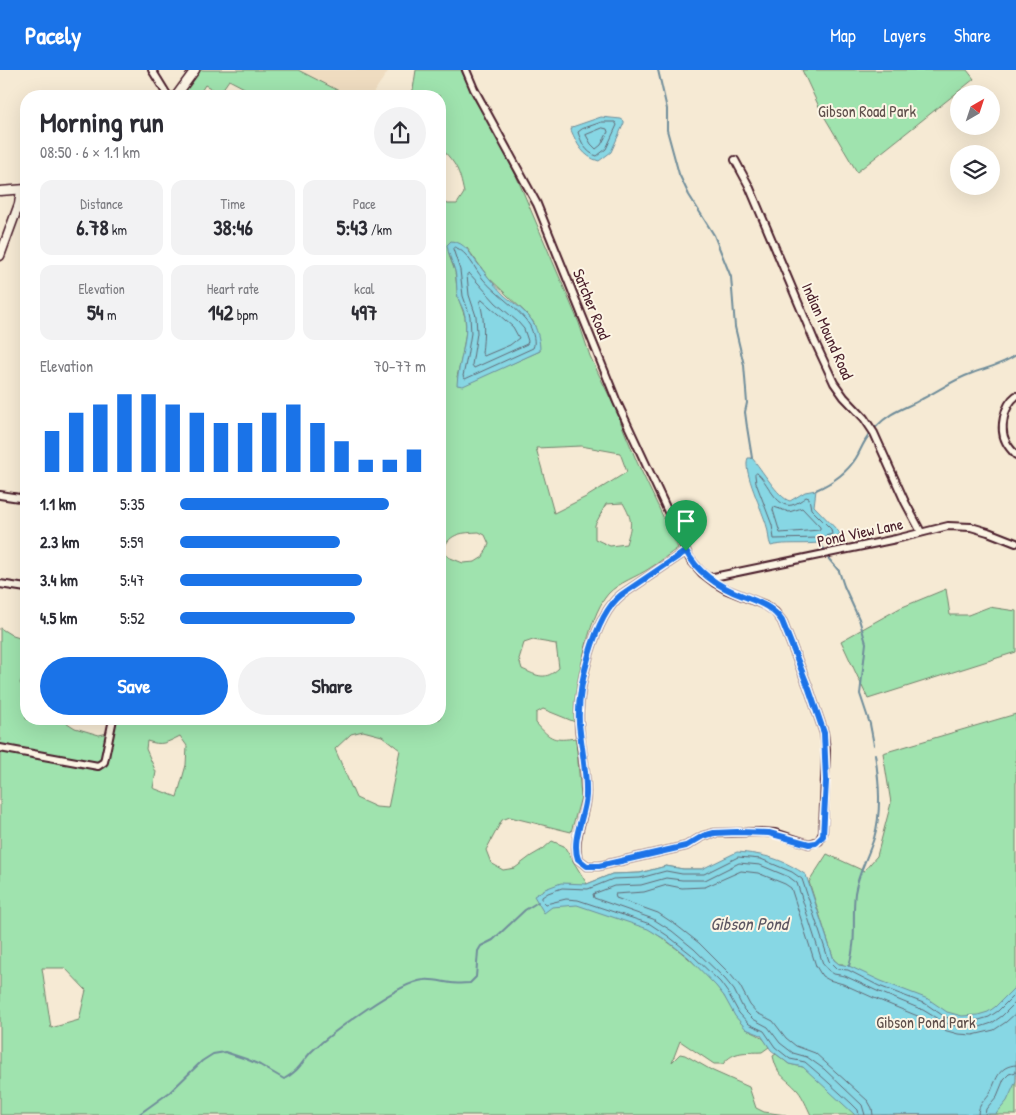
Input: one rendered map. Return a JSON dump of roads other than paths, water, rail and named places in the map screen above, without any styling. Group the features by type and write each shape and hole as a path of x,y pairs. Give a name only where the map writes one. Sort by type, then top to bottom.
{"street":[{"path":"152,70 164,90"},
{"path":"180,90 195,70"},
{"name":"Satcher Road","path":"466,70 474,89 537,204 617,402 686,551"},
{"name":"Indian Mound Road","path":"735,160 749,186 834,383 874,432 904,502 921,532"},
{"path":"0,191 20,189"},
{"path":"0,256 20,201"},
{"path":"1016,396 1003,417 1004,440 1016,455"},
{"path":"0,494 20,498"},
{"name":"Pond View Lane","path":"709,578 896,539 921,532 959,526 988,532 1016,543"},
{"path":"686,551 696,567 709,578 725,588 765,605 775,612 782,621 824,733 826,773 823,836 816,843 809,844 769,833 714,833 703,836 686,846 599,866 584,865 578,859 576,850 586,796 578,713 581,690 593,644 603,617 612,603 686,551"},
{"path":"0,584 20,587"},
{"path":"0,748 98,766 104,762 112,725"}],"water":[{"path":"601,117 621,119 624,123 611,152 599,161 585,153 578,145 571,130 572,127"},
{"path":"451,241 461,244 466,248 504,295 528,316 535,327 540,344 540,351 463,386 457,385 466,325 458,298 455,271 447,245"},
{"path":"748,458 752,458 775,489 785,499 790,501 805,492 816,490 814,506 840,533 834,538 818,543 771,546 765,520 748,472"},
{"name":"Gibson Pond","path":"737,852 773,858 806,875 834,960 839,964 849,966 881,981 928,999 947,1012 962,1016 988,1012 1016,986 1016,1081 1007,1101 996,1114 855,1115 803,1067 789,1064 771,1050 761,1035 746,1029 735,1016 716,986 688,957 666,940 648,929 577,905 552,907 544,913 534,896 545,889 561,883 587,884 612,874 640,873 666,866 683,869 702,869"}],"waterway":[{"path":"658,70 667,109 667,130 679,174 689,195 714,235 731,277 735,327 744,365 747,403 745,412 752,458"},
{"path":"876,427 892,414 958,379 1000,364 1016,355"},
{"path":"816,490 833,481 848,469 870,434"},
{"path":"820,543 824,549"},
{"path":"828,558 839,571 859,619 866,643 860,694 870,724 874,745"},
{"path":"849,966 854,939 856,886 877,828 879,786 875,754"},
{"path":"138,1115 170,1092 202,1061 213,1054 225,1052 246,1059 284,1079 297,1070 311,1052 333,1033 365,1010 398,990 424,980 470,983 476,977 478,951 481,946 493,940 525,910 538,902"}],"park label":[{"name":"Gibson Road Park","path":"867,111"},
{"name":"Gibson Pond Park","path":"926,1022"}]}
